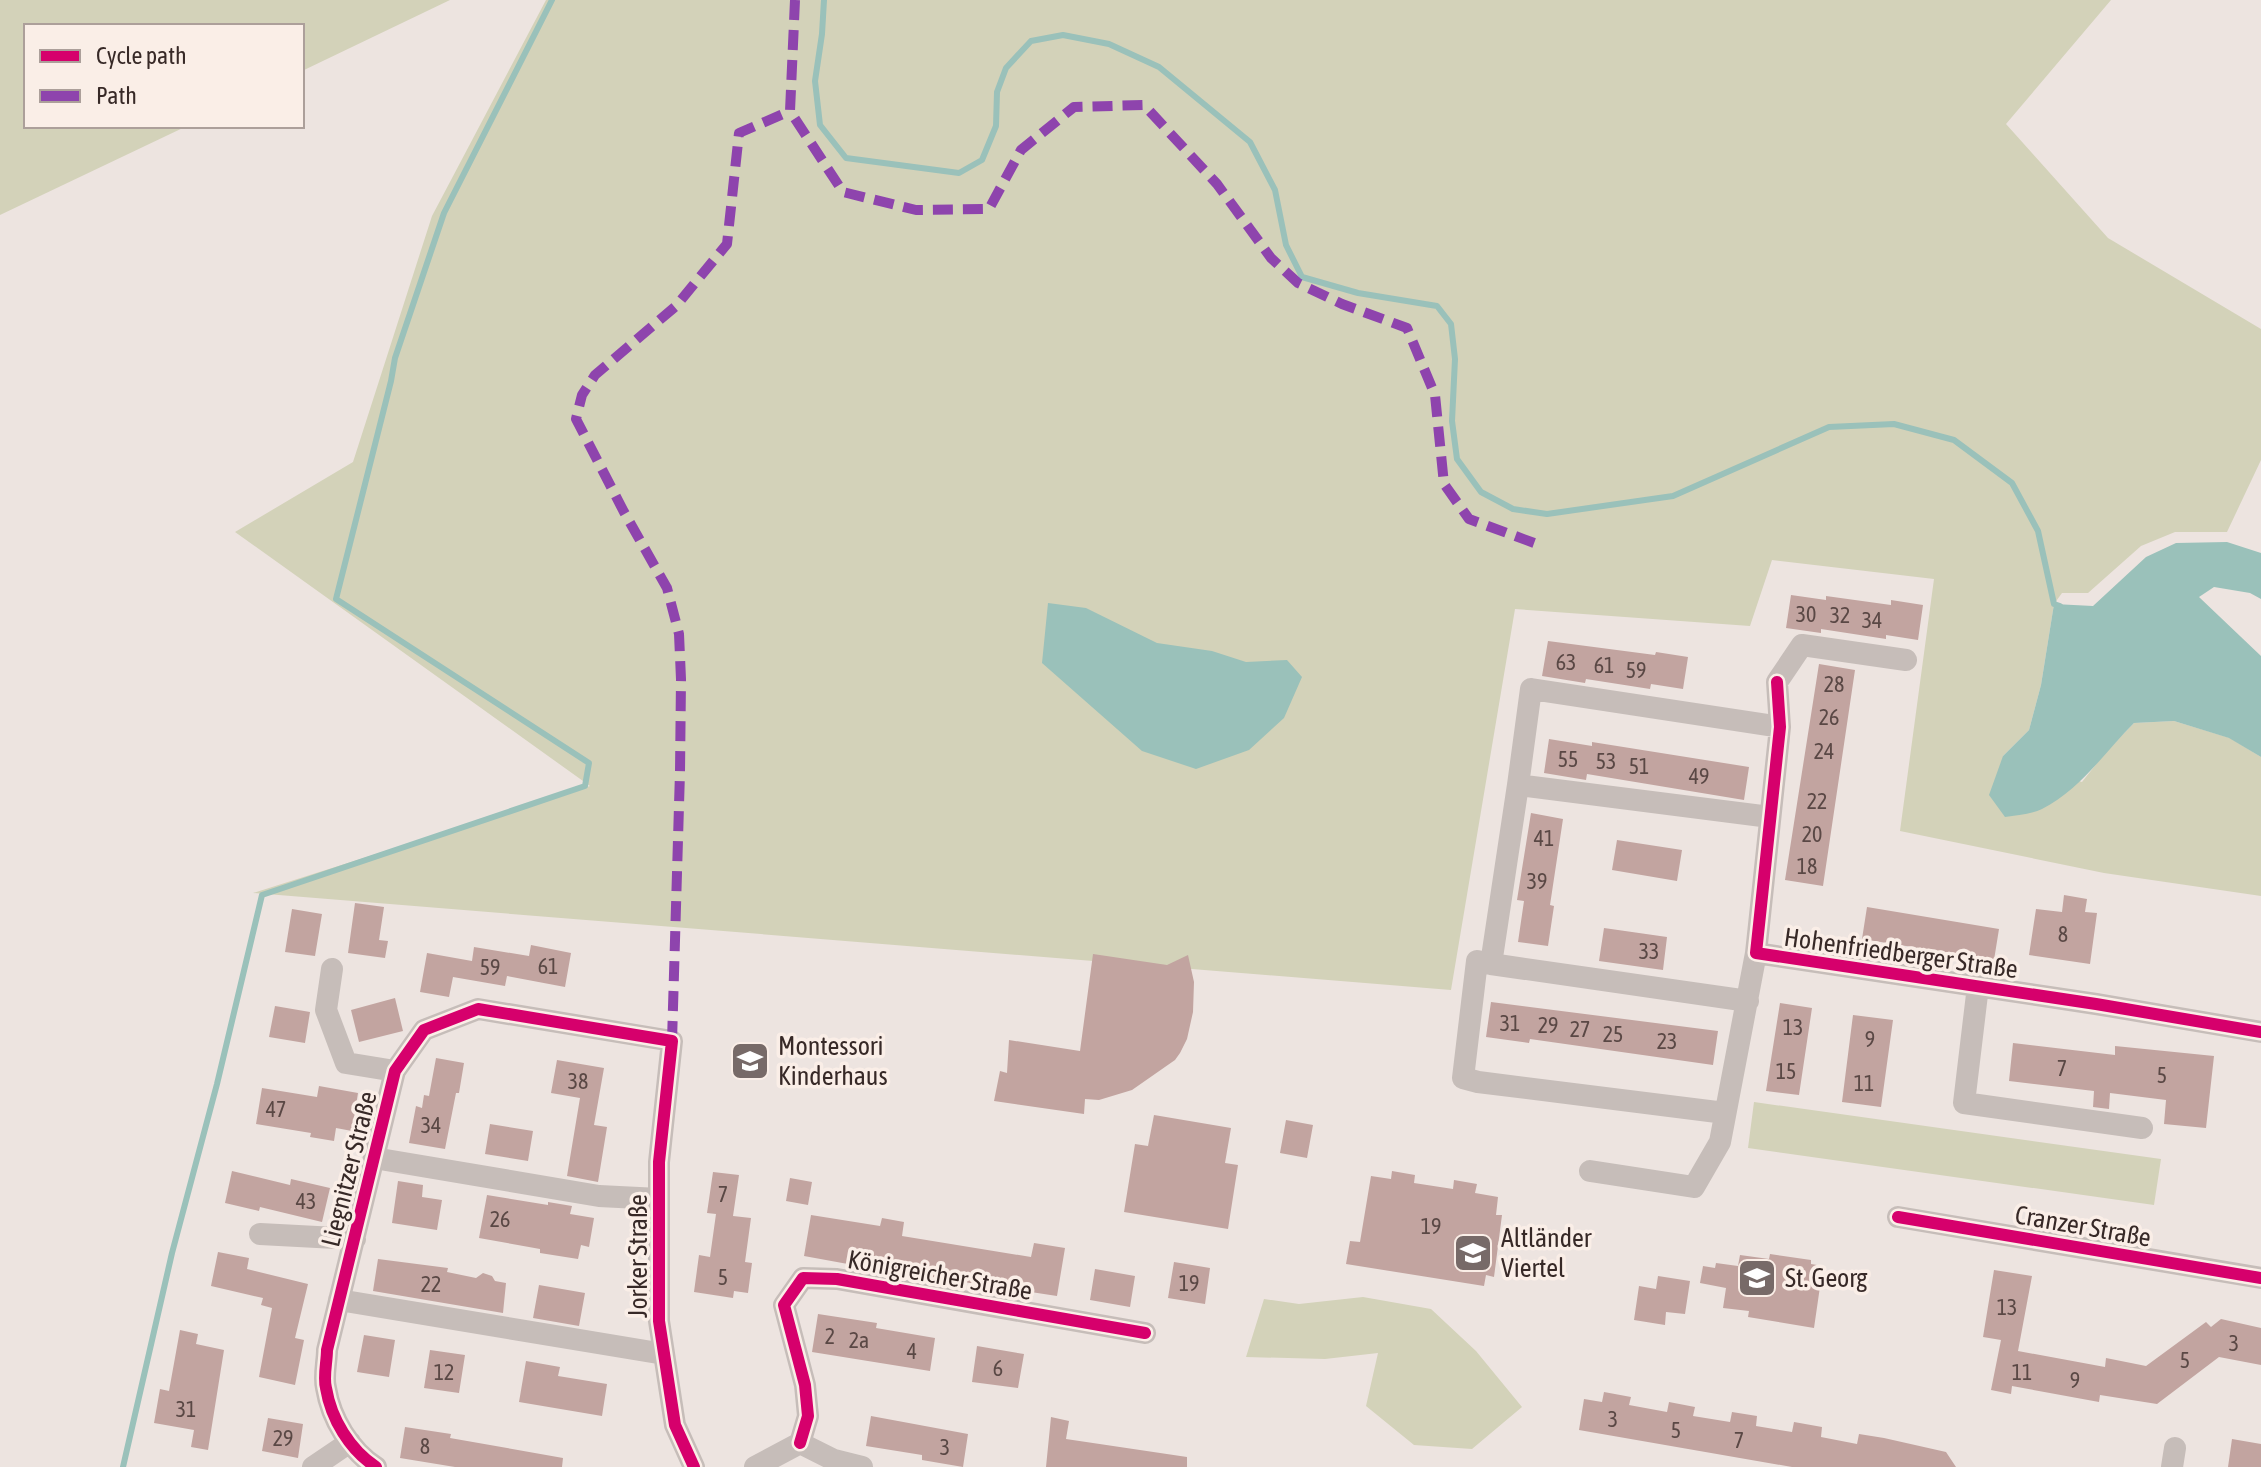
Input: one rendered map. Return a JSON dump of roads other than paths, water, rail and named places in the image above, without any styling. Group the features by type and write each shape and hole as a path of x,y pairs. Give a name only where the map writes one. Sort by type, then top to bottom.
{"street":[{"name":"Hohenfriedberger Straße","path":"1590,1171 1694,1187 1720,1142 1756,953 1780,727 1777,682 1802,645 1906,660"},
{"path":"1491,964 1531,689 1780,727"},
{"path":"1518,785 1770,817"},
{"name":"Hohenfriedberger Straße","path":"1756,953 2261,1032"},
{"path":"1725,1113 1463,1078 1477,961 1748,1001"},
{"path":"332,969 326,1010 346,1063 395,1071"},
{"path":"1978,986 1964,1103 2142,1128"},
{"name":"Liegnitzer Straße","path":"376,1467 366,1461 341,1430 325,1387 327,1350 395,1071 424,1030 478,1009 672,1041"},
{"name":"Jorker Straße","path":"672,1041 659,1162 659,1321 675,1425 694,1467"},
{"path":"374,1158 599,1196 659,1199"},
{"name":"Cranzer Straße","path":"1898,1217 2261,1278"},
{"path":"260,1234 355,1239"},
{"name":"Königreicher Straße","path":"800,1443 808,1416 805,1385 784,1305 803,1278 837,1279 1145,1333"},
{"path":"339,1300 664,1354"},
{"path":"313,1467 350,1442"},
{"path":"755,1467 800,1443 834,1460 862,1467"}],"water":[{"path":"2227,542 2261,553 2261,599 2250,593 2214,587 2199,597 2261,656 2261,757 2229,738 2174,721 2134,723 2080,781 2056,801 2034,812 2005,817 1989,795 2003,756 2029,730 2041,685 2054,604 2093,606 2146,557 2176,543"},
{"path":"1048,603 1086,608 1157,643 1212,651 1246,662 1287,660 1302,677 1284,718 1249,750 1196,769 1142,751 1042,663"}],"waterway":[{"path":"123,1467 172,1253 217,1084 262,895 585,786 589,763 336,599 395,358 444,213 552,0"},
{"path":"824,0 815,81 820,125 846,158 959,173 982,160 996,126 997,92 1006,68 1031,41 1063,35 1109,44 1159,67 1250,142 1275,190 1286,245 1302,277 1358,293 1437,306 1451,324 1455,359 1452,421 1457,459 1481,492 1513,509 1547,514 1673,496 1829,427 1894,424 1954,440 2012,483 2038,531 2054,604 2060,606"}],"place":[{"name":"Montessori Kinderhaus","path":"750,1061"},
{"name":"Altländer Viertel","path":"1473,1253"},
{"name":"St. Georg","path":"1757,1278"}]}
